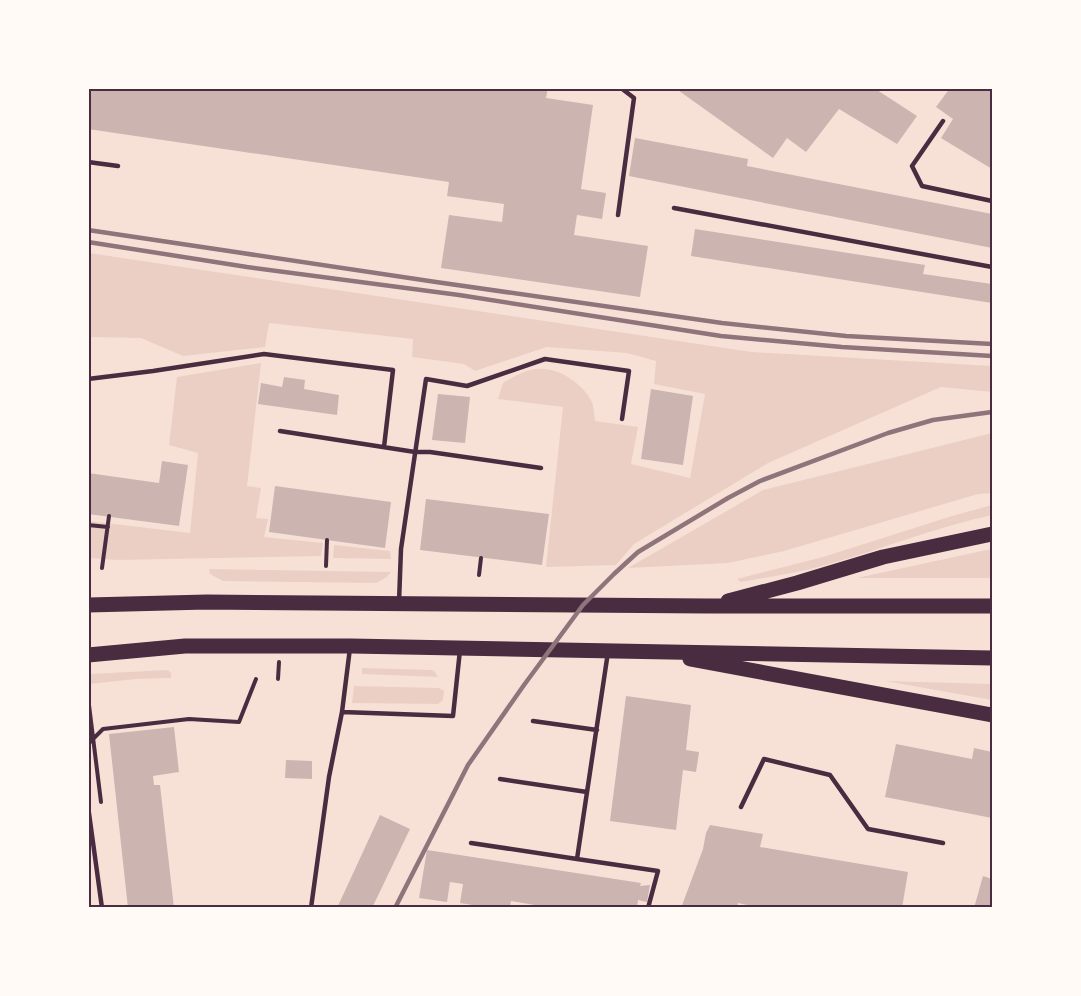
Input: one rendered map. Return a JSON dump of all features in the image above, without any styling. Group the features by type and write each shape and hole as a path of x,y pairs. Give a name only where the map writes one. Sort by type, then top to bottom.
{"main road":[{"path":"708,606 797,583 883,557 993,534"},
{"path":"88,604 186,602 993,606"},
{"path":"88,655 185,646 351,646 993,658"},
{"path":"645,651 993,714"}],"lane":[{"path":"618,214 634,98 621,88"},
{"path":"943,121 912,166 922,186 993,201"},
{"path":"88,162 118,166"},
{"path":"674,208 993,267"},
{"path":"88,379 264,354 393,370 384,447"},
{"path":"399,604 401,549 426,379 467,386 544,359 629,371 622,420"},
{"path":"280,431 415,452 430,452 541,468"},
{"path":"311,908 329,777 342,712 351,646"},
{"path":"342,712 453,716 461,647"},
{"path":"577,859 609,650"},
{"path":"533,721 597,730"},
{"path":"741,807 764,759 830,775 868,829 943,843"},
{"path":"500,779 587,792"},
{"path":"88,806 102,908"},
{"path":"471,843 658,871 648,908"},
{"path":"453,908 458,908"}],"path":[{"path":"102,568 109,516"},
{"path":"88,525 108,527"},
{"path":"326,566 327,540"},
{"path":"479,575 482,558"},
{"path":"88,744 103,729 189,719 239,722 256,679"},
{"path":"88,698 92,726"}],"shaded area":[{"path":"89,253 752,352 992,366 992,392 941,387 768,463 634,544 616,565 546,567 563,407 498,399 503,383 533,369 546,369 570,378 588,395 593,404 595,421 638,427 631,464 690,478 705,394 654,384 656,361 627,353 547,347 475,371 464,364 412,357 413,339 269,323 265,347 183,356 141,338 89,337"},
{"path":"261,363 247,486 261,488 256,518 268,519 264,537 323,543 321,556 117,560 89,558 89,521 190,533 198,453 169,445 177,377"},
{"path":"992,433 992,493 978,494 784,551 728,563 628,568 763,490"},
{"path":"992,505 992,515 826,565 741,582 737,579 823,557"},
{"path":"334,545 390,551 391,559 333,558"},
{"path":"992,549 992,578 857,578 977,552"},
{"path":"209,569 391,572 376,583 223,581 210,574"},
{"path":"362,668 432,670 438,677 362,674"},
{"path":"168,670 171,678 89,684 89,674"},
{"path":"885,681 992,684 992,700"},
{"path":"354,686 439,688 444,691 443,700 438,704 352,703"}],"building":[{"path":"88,88 548,88 546,98 593,105 581,189 606,193 602,219 577,215 574,235 648,246 640,297 441,268 449,215 502,222 504,204 447,196 449,182 88,129"},
{"path":"675,88 874,88 917,116 897,144 839,109 806,152 787,138 773,158"},
{"path":"950,88 992,88 992,169 941,138 953,119 936,107"},
{"path":"635,138 748,159 747,166 992,214 992,248 629,176"},
{"path":"695,229 925,265 923,274 992,284 992,303 691,256"},
{"path":"284,377 305,380 304,389 339,395 337,415 258,404 261,383 282,387"},
{"path":"651,389 693,396 683,465 641,459"},
{"path":"438,394 470,397 465,443 432,440"},
{"path":"162,461 188,465 179,526 88,514 88,473 159,483"},
{"path":"275,486 391,502 385,548 269,532"},
{"path":"426,499 549,514 542,565 420,550"},
{"path":"626,696 691,705 686,750 699,752 696,772 683,770 676,830 610,821"},
{"path":"174,727 179,772 153,776 154,785 160,785 174,908 128,908 109,734"},
{"path":"896,744 972,759 974,748 992,752 992,818 885,797"},
{"path":"286,760 312,761 312,779 285,778"},
{"path":"380,815 410,829 372,908 337,908"},
{"path":"710,825 763,834 760,847 908,872 902,908 761,908 738,903 737,908 681,908"},
{"path":"427,850 641,883 640,886 650,885 647,902 638,900 637,908 552,908 511,901 510,908 491,908 460,903 463,884 450,882 447,902 419,898"},
{"path":"983,876 992,879 992,908 974,908"}],"railway":[{"path":"88,230 722,323 846,336 992,344"},
{"path":"88,242 247,267 459,295 721,336 842,347 992,356"},
{"path":"395,908 468,765 583,605 638,552 760,481 888,433 933,420 992,412"}]}
